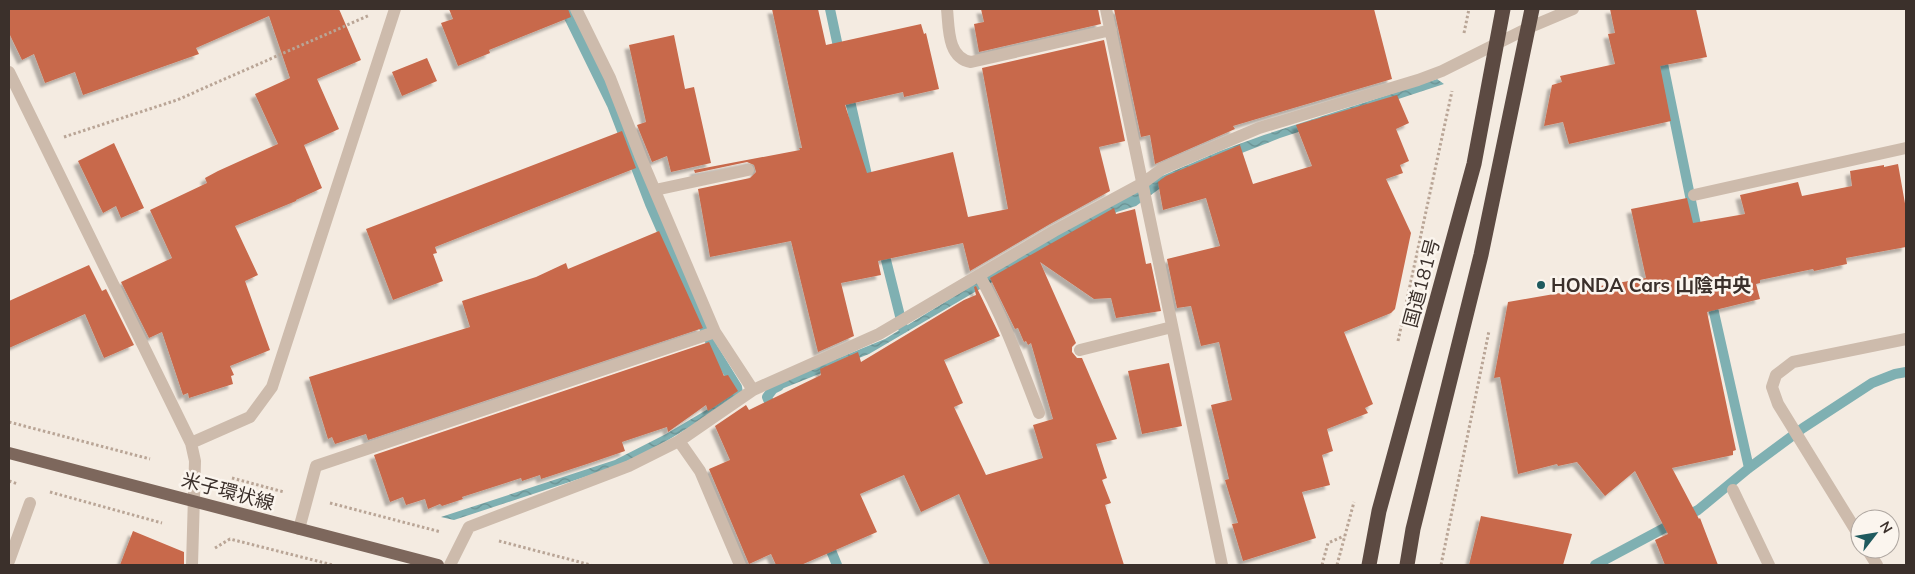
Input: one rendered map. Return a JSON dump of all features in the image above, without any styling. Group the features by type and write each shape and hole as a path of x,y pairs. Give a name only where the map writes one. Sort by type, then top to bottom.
{"highway":[{"name":"国道181号","path":"1369,565 1379,511 1474,164 1503,9"},
{"path":"1408,565 1414,529 1481,255 1532,9"}],"main road":[{"name":"米子環状線","path":"9,453 438,565"}],"street":[{"path":"191,443 250,418 272,387 395,9"},
{"path":"576,9 610,78 715,332 753,390"},
{"path":"947,9 951,43 954,50 964,61 970,62 1111,30"},
{"path":"1106,9 1222,565"},
{"path":"450,565 469,527 629,466 679,441 753,390 879,334 1054,231 1142,183 1162,169 1259,128 1442,71 1528,28 1574,9"},
{"path":"9,72 191,443 195,461 192,565"},
{"path":"1694,195 1906,148"},
{"path":"655,190 748,170"},
{"path":"979,275 1039,413"},
{"path":"1080,350 1172,326"},
{"path":"299,529 316,466 715,332"},
{"path":"1850,521 1778,404 1772,387 1776,375 1794,362 1906,339"},
{"path":"679,441 700,471 740,565"},
{"path":"1733,490 1769,565"},
{"path":"9,561 30,503"}],"path":[{"path":"1464,36 1469,9"},
{"path":"45,143 177,100 375,13"},
{"path":"1397,347 1452,93 1452,84"},
{"path":"9,422 150,459"},
{"path":"232,478 284,492"},
{"path":"9,481 27,486"},
{"path":"45,491 162,523"},
{"path":"1337,565 1355,499"},
{"path":"330,503 443,532"},
{"path":"1322,565 1328,543 1344,536"},
{"path":"212,550 230,540 333,565"},
{"path":"498,540 591,565"}],"water":[{"path":"1437,79 1444,84 1280,138 1170,181 1136,206 1117,212 1040,254 869,354 764,396 773,385 885,339 995,271 1155,179 1220,151 1264,135"},
{"path":"740,387 740,397 658,446 615,467 454,520 441,517 615,460 666,434 735,393"}],"building":[{"path":"9,9 339,9 361,60 317,79 339,129 304,145 322,188 296,201 235,226 258,275 245,281 270,350 230,366 234,375 231,376 233,384 189,398 188,393 183,395 162,332 149,338 121,282 172,258 150,210 207,183 205,178 218,171 278,144 255,94 290,78 269,16 196,48 199,54 83,95 75,72 45,83 34,54 22,60 9,33"},
{"path":"449,9 568,9 571,17 489,50 490,53 458,66 441,23 453,19"},
{"path":"772,9 818,9 826,45 921,24 924,34 926,33 939,89 904,97 903,92 845,105 867,173 953,152 968,217 1008,209 982,68 1104,40 1125,141 1099,147 1110,191 970,271 963,243 878,261 881,275 841,283 854,336 818,352 791,241 710,257 698,189 750,178 756,172 754,165 747,162 695,173 694,170 800,150 799,148 802,148"},
{"path":"981,9 1098,9 1101,24 979,52 974,24 984,22"},
{"path":"1114,9 1374,9 1392,79 1233,126 1235,129 1155,164 1150,135 1141,137"},
{"path":"1610,9 1696,9 1707,57 1660,66 1671,121 1569,144 1563,122 1544,126 1552,85 1562,82 1560,76 1615,64 1608,34 1615,33"},
{"path":"674,35 685,89 694,87 711,163 671,172 667,156 652,162 637,125 646,122 629,45"},
{"path":"427,58 437,81 402,96 392,72"},
{"path":"1397,95 1409,123 1396,129 1409,161 1400,165 1403,173 1386,179 1411,233 1395,309 1391,313 1344,332 1373,404 1365,408 1368,413 1327,429 1333,451 1322,455 1330,485 1302,492 1316,538 1243,561 1232,524 1238,523 1225,480 1229,479 1211,405 1232,400 1219,342 1201,346 1191,306 1177,308 1167,259 1220,246 1206,198 1163,210 1158,182 1166,176 1240,145 1253,184 1312,166 1296,125"},
{"path":"622,131 636,168 435,247 437,253 433,254 443,281 393,300 366,229"},
{"path":"114,143 144,208 121,218 116,206 103,213 78,161"},
{"path":"1898,164 1906,209 1906,247 1846,258 1847,264 1760,280 1760,283 1756,284 1760,299 1707,312 1736,450 1733,451 1733,455 1672,468 1700,518 1718,565 1665,565 1655,540 1668,534 1635,471 1605,496 1577,462 1558,466 1557,464 1518,474 1500,377 1494,378 1508,302 1646,278 1631,209 1687,198 1693,223 1745,214 1740,195 1798,182 1802,196 1852,186 1850,171"},
{"path":"1114,208 1116,214 1135,209 1146,264 1151,263 1161,311 1116,318 1111,298 1094,299 1040,262 1076,343 1072,347 1072,352 1077,358 1082,358 1117,439 1096,444 1107,478 1102,480 1111,503 1105,505 1124,565 990,565 959,494 921,512 904,475 860,494 877,532 801,565 776,565 771,554 749,564 709,469 730,460 715,426 746,405 749,410 821,375 820,369 858,352 861,362 964,300 976,295 974,287 976,286 1000,336 944,360 963,403 954,407 986,475 1043,458 1033,425 1053,419 1031,343 1028,345 1026,341 1024,342 1018,328 1015,329 990,278"},
{"path":"659,231 703,328 368,440 366,434 335,444 332,437 328,439 309,377 470,327 462,301 536,277 566,263 568,269"},
{"path":"89,265 102,291 106,289 134,345 104,358 85,314 9,348 9,301"},
{"path":"709,342 724,376 728,375 738,391 708,411 706,405 668,432 667,427 622,442 625,451 587,464 541,479 540,475 522,481 521,478 462,497 463,499 442,506 440,504 428,509 425,499 406,505 403,497 390,502 374,455"},
{"path":"1169,363 1182,426 1142,434 1128,371"},
{"path":"1481,516 1572,534 1563,565 1469,565"},
{"path":"133,531 184,552 184,565 120,565"}],"waterway":[{"path":"565,9 612,105 650,204 713,348 737,387 738,393 731,399"},
{"path":"830,9 840,56"},
{"path":"1661,54 1698,235"},
{"path":"848,92 867,175"},
{"path":"883,248 903,328"},
{"path":"1711,299 1749,468"},
{"path":"1595,565 1698,510 1749,468 1803,428 1872,383 1906,372"},
{"path":"773,412 767,397 773,389 779,386"},
{"path":"827,541 837,565"}],"place":[{"name":"HONDA Cars 山陰中央","path":"1541,285"}]}
